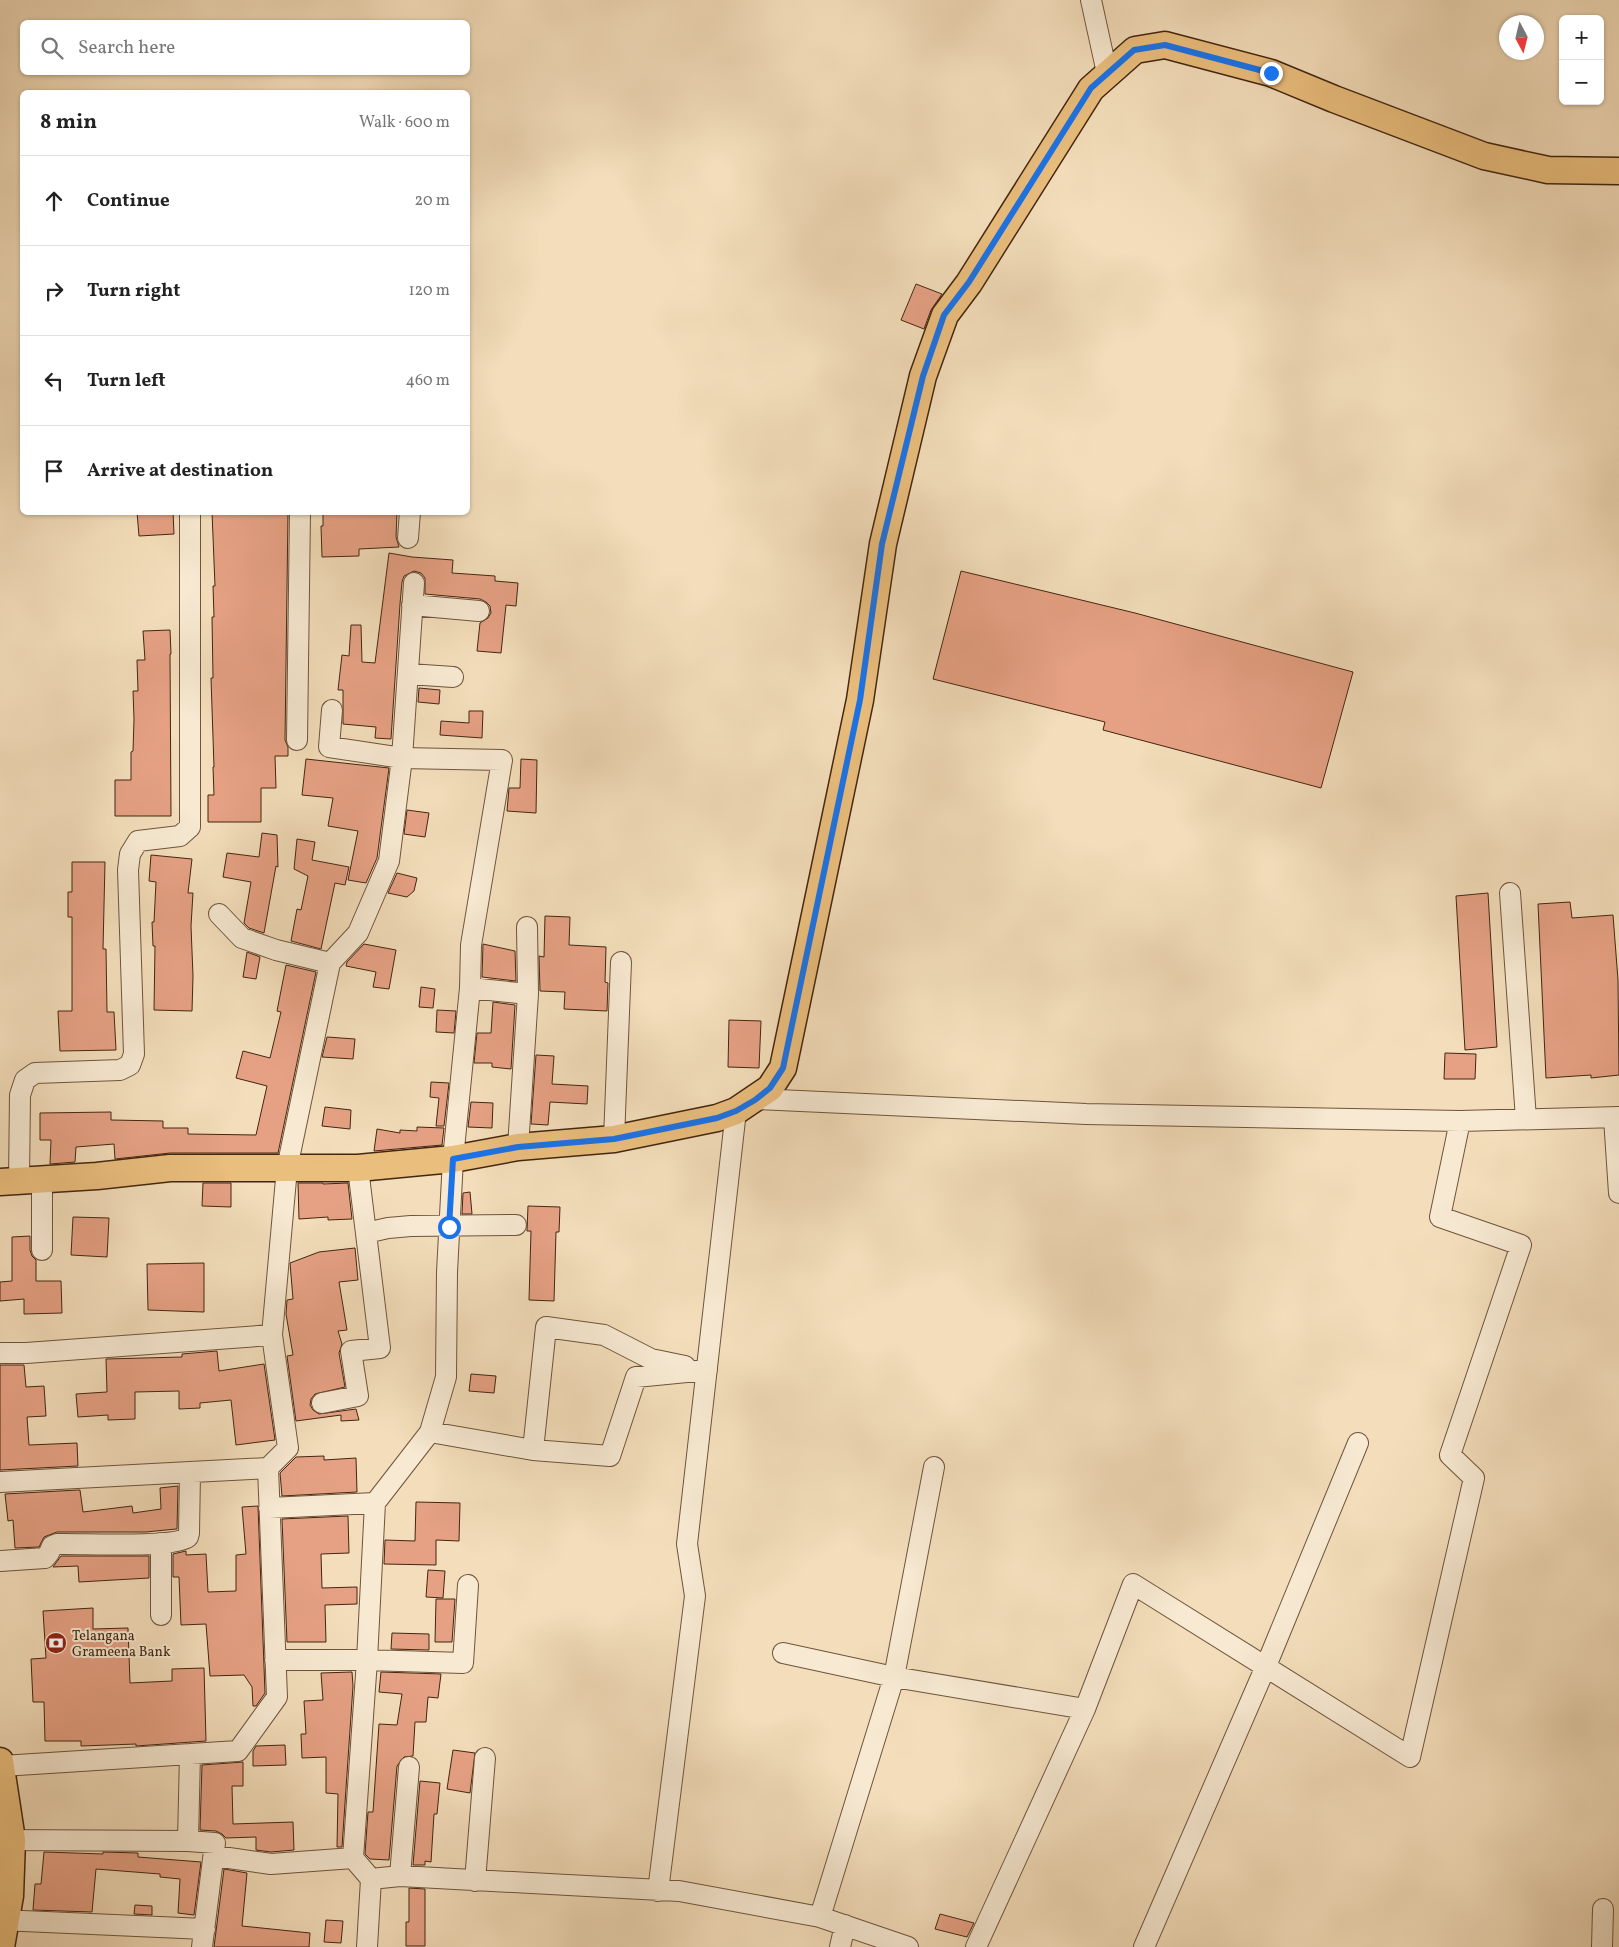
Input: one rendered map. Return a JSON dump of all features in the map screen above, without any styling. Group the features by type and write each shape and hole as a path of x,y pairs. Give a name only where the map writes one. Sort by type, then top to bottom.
{"main road":[{"path":"20,1180 97,1176 170,1168 358,1168 453,1159 518,1147 614,1139 717,1118 745,1105 770,1088 783,1068 860,700 882,544 923,376 944,315 969,282 1091,88 1134,50 1165,45 1271,73 1484,156 1548,170 1619,171"},
{"path":"1,1764 10,1896 3,1921 1,1947"}],"street":[{"path":"1091,0 1107,73"},
{"path":"42,1250 20,1180 20,1095 24,1080 35,1073 120,1070 130,1065 134,1054 128,870 130,854 138,841 180,836 190,826 190,515"},
{"path":"297,740 300,515"},
{"path":"408,538 410,515"},
{"path":"0,1482 268,1468 288,1448 272,1335 287,1168 330,963 358,933 389,861 402,758 414,583"},
{"path":"412,604 479,611"},
{"path":"409,674 453,677"},
{"path":"332,710 328,747 402,758 502,760 471,945 470,988 453,1159 449,1227 446,1377 430,1432 375,1503 367,1660 353,1858 371,1879 368,1947"},
{"path":"1510,893 1526,1119"},
{"path":"219,914 242,938 276,950 330,963"},
{"path":"518,1147 528,994 527,927"},
{"path":"614,1139 622,962"},
{"path":"470,988 528,994"},
{"path":"658,1890 695,1596 687,1544 707,1370 745,1105 1460,1121 1617,1118 1619,1193"},
{"path":"976,1947 1085,1709 1133,1584 1410,1757 1474,1478 1450,1455 1521,1245 1440,1217 1460,1121"},
{"path":"322,1403 358,1396 351,1351 380,1348 358,1168"},
{"path":"366,1233 388,1228 516,1225"},
{"path":"533,1450 546,1327 604,1335 651,1359 707,1370"},
{"path":"0,1353 272,1335"},
{"path":"430,1432 533,1450 610,1456 636,1377 707,1370"},
{"path":"1144,1947 1266,1666 1358,1443"},
{"path":"820,1917 894,1677 934,1467"},
{"path":"1,1764 238,1751 277,1697 268,1468"},
{"path":"0,1560 45,1558 52,1546 56,1544 161,1544 184,1540 188,1537 190,1473"},
{"path":"269,1508 375,1503"},
{"path":"161,1544 159,1569 161,1615"},
{"path":"276,1660 463,1663 468,1585"},
{"path":"783,1653 894,1677 1085,1709"},
{"path":"188,1841 190,1754"},
{"path":"475,1880 485,1758"},
{"path":"400,1876 409,1767"},
{"path":"3,1921 203,1938 215,1856 215,1843 188,1841 6,1840"},
{"path":"215,1856 272,1864 353,1858"},
{"path":"371,1879 400,1876 679,1891 820,1917 905,1946"},
{"path":"1602,1947 1603,1909"},
{"path":"840,1947 844,1925"}],"building":[{"path":"916,284 942,294 931,310 924,329 901,320"},
{"path":"137,515 173,515 174,534 139,536"},
{"path":"212,515 288,515 285,740 288,747 288,756 275,756 276,788 261,788 261,822 208,822 208,795 214,795 211,678 213,678 213,586 215,586"},
{"path":"323,515 397,515 396,537 399,547 359,549 359,556 322,557 321,526 323,526"},
{"path":"389,553 453,560 452,573 495,576 495,581 518,583 516,606 506,605 501,653 477,651 480,623 488,618 491,613 490,606 486,602 480,599 425,594 425,578 421,573 414,571 404,576 400,604 391,739 375,738 376,727 343,724 343,690 338,690 342,655 349,656 351,625 361,625 362,662 375,663"},
{"path":"961,571 1135,613 1353,672 1321,788 1103,730 1105,722 933,679"},
{"path":"170,630 171,816 115,816 115,780 131,780 134,719 133,691 138,691 137,660 145,660 143,631"},
{"path":"419,688 440,690 439,704 418,702"},
{"path":"469,711 483,711 482,738 440,735 441,721 469,723"},
{"path":"306,759 389,768 377,858 366,883 348,880 358,831 328,826 333,798 302,795"},
{"path":"521,759 537,760 536,813 507,811 509,788 520,788"},
{"path":"407,810 429,813 425,837 404,834"},
{"path":"262,833 277,835 278,867 276,866 264,933 249,928 244,923 251,882 223,877 227,853 259,857"},
{"path":"297,839 315,842 312,860 349,867 345,885 335,883 321,949 291,941 297,909 301,910 308,876 294,869"},
{"path":"151,855 192,859 188,893 193,893 191,926 192,1011 154,1010 155,946 153,946 152,922 154,922 156,882 149,881"},
{"path":"72,862 105,862 103,949 106,949 107,1012 114,1012 116,1050 60,1051 58,1011 72,1011 72,917 68,917 68,892 72,892"},
{"path":"397,873 417,878 414,891 407,897 388,893"},
{"path":"1488,893 1497,1047 1465,1050 1456,896"},
{"path":"1570,902 1572,918 1613,915 1618,980 1619,1075 1591,1078 1591,1075 1546,1078 1538,904"},
{"path":"545,916 570,917 569,945 606,947 605,982 608,983 607,1011 564,1009 565,992 540,991 539,956 544,957"},
{"path":"364,944 396,950 389,989 373,987 376,972 346,966 347,962"},
{"path":"483,944 515,951 516,981 482,977"},
{"path":"247,952 260,957 256,979 243,977"},
{"path":"286,965 316,972 278,1153 170,1153 115,1159 114,1144 76,1147 75,1162 50,1164 51,1140 40,1140 40,1113 111,1112 111,1120 163,1121 163,1128 188,1128 188,1134 256,1135 267,1086 236,1078 243,1051 270,1058 281,1012 277,1011"},
{"path":"421,987 435,989 433,1008 419,1007"},
{"path":"493,1002 515,1005 511,1069 492,1067 492,1063 474,1063 477,1033 491,1033"},
{"path":"437,1010 456,1011 454,1033 436,1032"},
{"path":"729,1020 761,1021 759,1068 728,1067"},
{"path":"327,1037 355,1039 353,1059 322,1057"},
{"path":"1445,1053 1476,1054 1475,1079 1444,1079"},
{"path":"536,1055 554,1056 552,1084 588,1086 587,1104 550,1102 548,1125 531,1124"},
{"path":"431,1082 449,1083 444,1126 436,1126 439,1098 430,1097"},
{"path":"471,1102 493,1103 492,1128 468,1127"},
{"path":"325,1107 351,1110 350,1129 322,1126"},
{"path":"417,1127 444,1128 442,1145 374,1151 377,1129 400,1133 400,1130 417,1131"},
{"path":"203,1183 231,1183 231,1207 202,1206"},
{"path":"298,1183 348,1183 352,1219 328,1220 328,1217 299,1219"},
{"path":"470,1192 472,1214 462,1214 463,1193"},
{"path":"528,1206 560,1207 559,1232 556,1232 554,1301 529,1300 531,1231 527,1231"},
{"path":"73,1217 109,1218 107,1257 71,1255"},
{"path":"30,1236 30,1250 36,1260 36,1281 61,1281 62,1313 24,1314 24,1299 0,1301 0,1282 12,1281 12,1237"},
{"path":"355,1248 358,1280 339,1282 347,1330 338,1331 342,1344 339,1353 345,1387 315,1394 311,1399 310,1405 319,1414 356,1409 359,1420 341,1421 341,1415 296,1421 287,1356 293,1355 286,1314 287,1300 293,1299 290,1263 319,1252"},
{"path":"204,1263 204,1312 148,1310 147,1264"},
{"path":"217,1351 219,1371 264,1364 275,1440 236,1445 231,1400 200,1403 200,1408 179,1409 179,1391 135,1392 135,1419 108,1420 108,1415 78,1417 76,1394 107,1392 106,1359 182,1357 182,1354"},
{"path":"0,1365 24,1365 26,1387 44,1386 46,1416 27,1417 29,1445 77,1443 78,1466 0,1470"},
{"path":"471,1374 496,1376 494,1393 469,1391"},
{"path":"324,1456 324,1460 356,1458 357,1492 282,1496 280,1473 296,1457"},
{"path":"178,1486 177,1529 146,1532 57,1532 44,1537 39,1547 15,1548 13,1520 8,1521 5,1494 80,1490 83,1512 132,1506 133,1513 161,1509 160,1488"},
{"path":"416,1502 460,1503 459,1541 436,1540 436,1565 384,1564 385,1540 415,1541"},
{"path":"258,1506 265,1693 256,1706 253,1706 252,1687 244,1675 210,1676 206,1624 181,1625 179,1577 173,1577 173,1554 186,1551 186,1555 206,1554 208,1592 236,1591 236,1555 246,1554 242,1507"},
{"path":"348,1516 349,1553 321,1554 322,1588 357,1587 357,1604 325,1605 326,1642 287,1642 282,1519"},
{"path":"61,1556 149,1556 149,1578 79,1582 78,1566 53,1567"},
{"path":"428,1570 445,1571 443,1598 426,1597"},
{"path":"436,1599 455,1599 452,1642 435,1642"},
{"path":"93,1608 93,1629 128,1628 130,1683 172,1681 172,1669 204,1668 206,1741 136,1746 136,1744 81,1746 81,1741 45,1741 44,1702 33,1702 31,1659 46,1658 43,1611"},
{"path":"392,1633 429,1634 429,1650 391,1649"},
{"path":"352,1672 353,1686 342,1847 337,1847 338,1794 326,1793 326,1757 302,1758 301,1734 306,1734 304,1701 323,1700 321,1673"},
{"path":"381,1672 441,1674 438,1698 428,1697 426,1722 415,1722 413,1756 404,1757 397,1766 389,1860 370,1859 365,1854 368,1812 373,1812 379,1724 397,1725 402,1694 379,1692"},
{"path":"285,1745 286,1765 253,1766 253,1751 256,1746"},
{"path":"453,1750 475,1753 470,1793 447,1789"},
{"path":"243,1762 243,1786 232,1786 233,1824 293,1822 294,1850 271,1852 256,1850 256,1837 226,1838 216,1831 200,1830 202,1765"},
{"path":"420,1781 440,1783 437,1814 434,1814 431,1862 425,1861 425,1865 413,1865"},
{"path":"44,1852 138,1853 138,1857 201,1862 194,1915 178,1913 180,1879 160,1877 160,1874 96,1869 92,1912 33,1910 35,1884 41,1884"},
{"path":"224,1869 247,1873 242,1926 310,1933 309,1947 214,1947"},
{"path":"409,1888 425,1889 425,1946 406,1946 406,1922 409,1922"},
{"path":"135,1905 152,1906 152,1915 134,1914"},
{"path":"940,1914 974,1923 967,1937 935,1929"},
{"path":"326,1920 343,1921 341,1943 324,1942"}],"place":[{"name":"Telangana Grameena Bank","path":"56,1643"}],"route":[{"path":"449,1227 453,1159 518,1147 614,1139 717,1118 736,1111 755,1100 770,1088 783,1068 860,700 882,544 923,376 944,315 969,282 1091,88 1134,50 1165,45 1271,73"}]}
